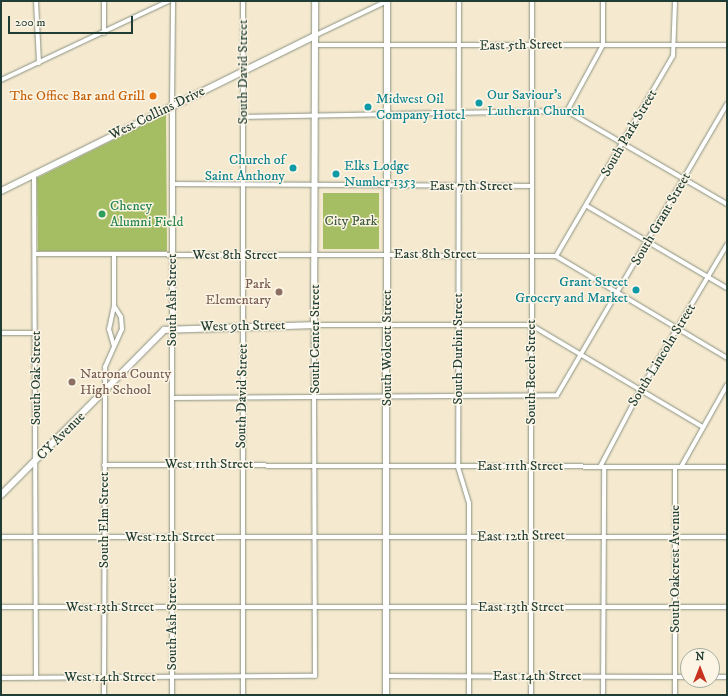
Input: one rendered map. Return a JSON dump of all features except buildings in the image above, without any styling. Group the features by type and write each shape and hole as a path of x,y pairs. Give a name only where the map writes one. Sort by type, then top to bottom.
{"main road":[{"name":"South Center Street","path":"314,325 315,1"},
{"name":"South Wolcott Street","path":"386,695 387,1"},
{"name":"West Collins Drive","path":"1,191 314,36"},
{"name":"West 9th Street","path":"172,327 314,325"},
{"name":"CY Avenue","path":"1,495 164,330 172,327"}],"street":[{"path":"36,1 39,63"},
{"path":"104,1 104,33"},
{"path":"1,80 104,33 169,1"},
{"name":"South Ash Street","path":"172,1 172,695"},
{"name":"South David Street","path":"243,1 241,71 243,117 241,254 243,327 241,464 243,537 243,695"},
{"path":"314,36 387,1"},
{"name":"South Durbin Street","path":"459,1 458,467 469,503 469,695"},
{"name":"South Beech Street","path":"531,695 530,254 532,1"},
{"path":"567,111 603,45 603,1"},
{"name":"South Park Street","path":"556,256 623,145 673,56 675,46 676,1"},
{"name":"East 5th Street","path":"315,45 727,45"},
{"name":"South Grant Street","path":"531,395 557,395 618,294 726,109 727,104"},
{"path":"243,117 531,114 567,111 623,145 727,204"},
{"name":"South Oak Street","path":"34,175 36,333 36,678"},
{"name":"East 7th Street","path":"172,184 243,187 531,186"},
{"path":"587,206 727,288"},
{"name":"South Lincoln Street","path":"603,695 604,536 602,467 641,389 678,330 727,245"},
{"name":"West 8th Street","path":"35,254 241,254 315,256"},
{"name":"South Elm Street","path":"114,254 114,306 109,329 114,348"},
{"name":"East 8th Street","path":"315,256 386,254 530,254 556,256"},
{"path":"556,256 727,358"},
{"name":"South Elm Street","path":"104,695 105,367 122,329 121,317 114,306"},
{"path":"314,325 531,325 581,357 641,389 703,427"},
{"name":"South Center Street","path":"314,325 315,676"},
{"path":"1,333 36,333"},
{"path":"681,467 727,385"},
{"path":"173,398 459,397 531,395"},
{"name":"West 11th Street","path":"104,465 314,465"},
{"name":"East 11th Street","path":"314,465 458,467 727,467"},
{"name":"South Oakcrest Avenue","path":"675,467 675,695"},
{"name":"West 12th Street","path":"1,537 315,536"},
{"name":"East 12th Street","path":"315,536 727,537"},
{"name":"West 13th Street","path":"1,607 315,608"},
{"name":"East 13th Street","path":"315,608 727,607"},
{"name":"West 14th Street","path":"1,678 104,676 243,678 315,676"},
{"name":"East 14th Street","path":"386,676 680,677"}],"green space":[{"name":"Cheney Alumni Field","path":"166,114 167,251 38,251 37,178"},
{"name":"City Park","path":"323,193 379,193 379,249 323,249"}],"place":[{"name":"The Office Bar and Grill","path":"153,96"},
{"name":"Our Saviour's Lutheran Church","path":"479,103"},
{"name":"Midwest Oil Company Hotel","path":"368,107"},
{"name":"Church of Saint Anthony","path":"293,168"},
{"name":"Elks Lodge Number 1353","path":"336,174"},
{"name":"Cheney Alumni Field","path":"102,214"},
{"name":"Grant Street Grocery and Market","path":"636,290"},
{"name":"Park Elementary","path":"279,292"},
{"name":"Natrona County High School","path":"72,382"}]}
